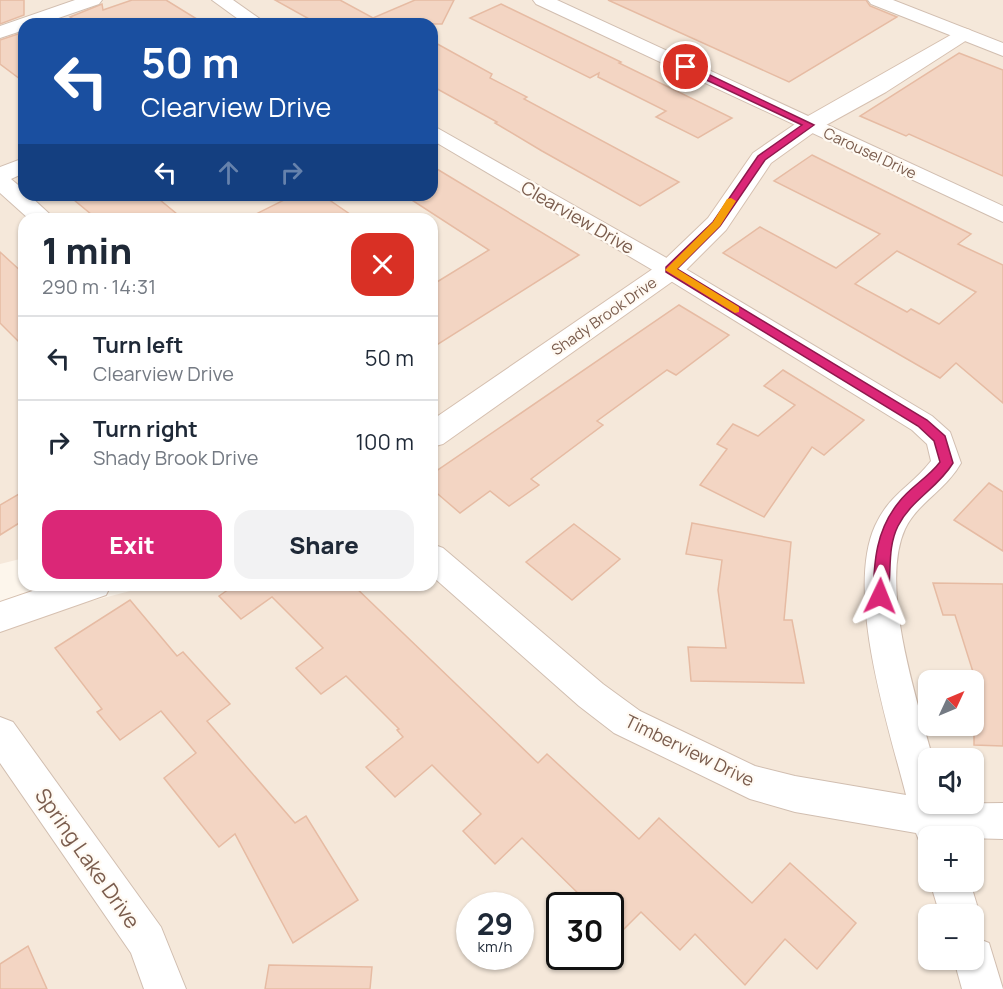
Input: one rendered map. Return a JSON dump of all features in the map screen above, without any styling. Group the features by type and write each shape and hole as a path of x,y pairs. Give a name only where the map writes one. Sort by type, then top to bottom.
{"street":[{"path":"41,18 93,0"},
{"path":"221,0 249,18"},
{"name":"Carousel Drive","path":"542,0 1003,215"},
{"path":"877,0 1003,50"},
{"path":"0,32 18,26"},
{"name":"Shady Brook Drive","path":"438,432 670,270 717,224 762,158 809,125 878,87 963,34"},
{"name":"Clearview Drive","path":"438,135 670,270 922,423 940,439 946,463 934,479 904,504 890,527 881,554 880,596 896,687 933,826"},
{"path":"0,175 18,168"},
{"path":"0,181 18,197"},
{"path":"23,201 36,213"},
{"name":"Timberview Drive","path":"438,562 591,695 627,722 750,782 929,826"},
{"path":"0,617 76,591"},
{"name":"Spring Lake Drive","path":"0,733 147,941 165,989"},
{"name":"Timberview Drive","path":"945,826 1003,821"},
{"path":"977,970 983,989"}],"shaded area":[{"path":"0,0 1003,0 1003,989 0,989 0,625 130,591 438,591 438,213 18,213 18,560 0,564"}],"building":[{"path":"0,0 24,0 24,15 0,24"},
{"path":"132,0 166,0 195,18 70,17 102,4 103,10"},
{"path":"275,0 340,0 373,18 307,18"},
{"path":"415,0 454,0 442,24 438,24 438,18 373,18"},
{"path":"608,0 866,0 870,6 897,17 789,82"},
{"path":"501,4 732,118 698,138 656,117 666,111 598,77 599,73 590,78 470,18"},
{"path":"18,34 18,78 0,64 0,40"},
{"path":"438,44 492,74 490,78 527,97 524,99 679,182 640,206 495,123 497,122 438,89"},
{"path":"959,53 1003,70 1003,176 909,134 906,136 860,116"},
{"path":"812,155 971,234 958,244 1003,265 1003,403 956,363 940,378 723,253 760,227 836,268 880,234 774,181","holes":["897,251 976,292 939,324 911,309 907,312 855,284"]},
{"path":"438,170 579,255 438,344 438,281 489,250 438,217 438,213 432,213 413,201 438,201"},
{"path":"75,201 161,201 176,213 90,213"},
{"path":"282,201 331,201 348,213 258,213"},
{"path":"0,252 18,268 18,341 0,323"},
{"path":"679,305 729,335 676,375 667,370 597,421 603,425 531,479 539,485 509,506 490,491 460,513 438,494 438,470"},
{"path":"783,370 864,420 824,455 812,447 764,517 700,485 727,449 717,444 733,424 758,436 795,405 764,386"},
{"path":"989,483 1003,492 1003,551 954,520"},
{"path":"18,494 18,524 0,535 0,505"},
{"path":"692,523 791,542 784,620 792,620 804,683 691,681 688,647 726,648 718,590 722,560 686,554"},
{"path":"574,524 620,559 572,600 526,562"},
{"path":"933,583 1003,584 1003,746 974,745 974,736 984,736 984,670 972,670 955,615 943,615"},
{"path":"226,591 359,591 538,763 547,754 639,839 659,818 752,903 790,863 856,923 817,969 785,939 745,985 695,934 680,950 641,912 624,929 624,892 577,892 522,838 495,864 463,831 481,814 432,765 395,797 366,767 403,737 397,730 399,729 346,676 321,694 296,668 323,648 272,597 241,619 219,596"},
{"path":"130,600 177,656 183,652 230,704 207,721 295,823 306,816 358,900 293,943 235,834 219,847 164,778 196,753 161,711 120,740 97,712 102,709 55,648"},
{"path":"28,946 47,989 0,989 0,964"},
{"path":"269,965 372,967 370,989 265,989"}],"slow traffic":[{"path":"731,201 717,224 670,270 735,309"}],"route":[{"path":"686,67 809,125 762,158 717,224 670,270 922,423 940,439 946,463 934,479 904,504 890,527 881,554 880,596"}]}
